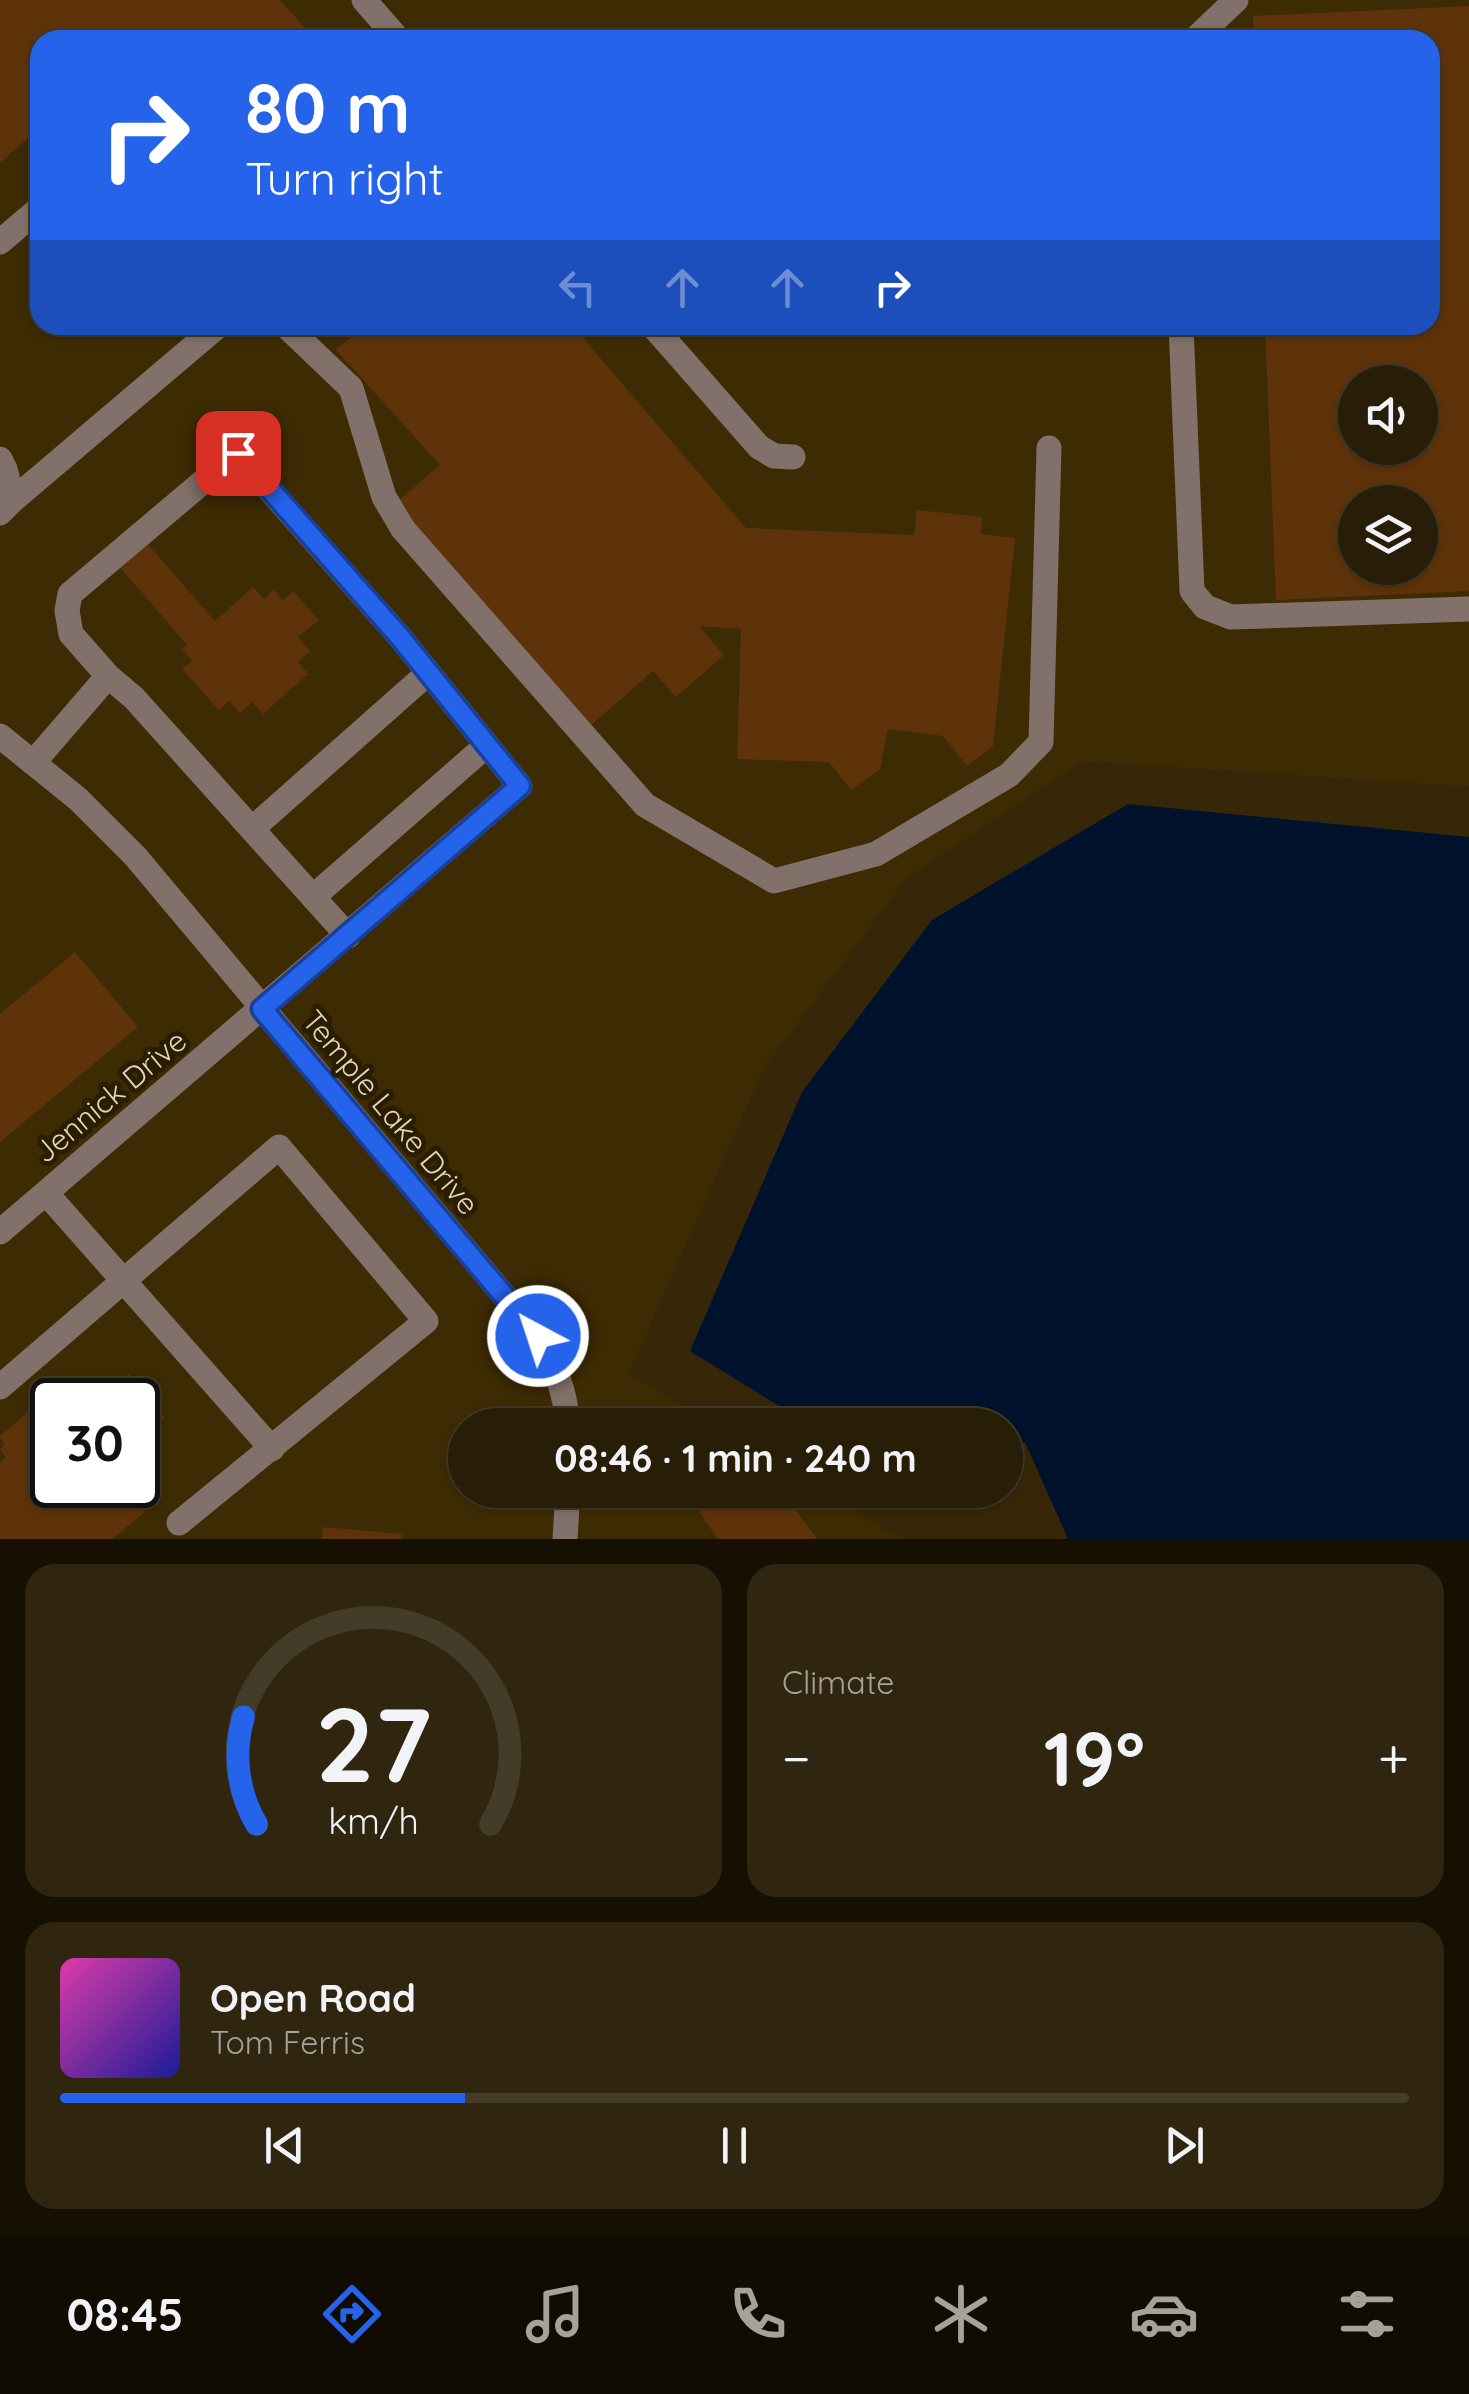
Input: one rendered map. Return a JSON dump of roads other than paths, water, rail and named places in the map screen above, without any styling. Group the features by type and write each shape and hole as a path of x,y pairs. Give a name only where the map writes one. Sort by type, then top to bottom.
{"street":[{"path":"364,0 390,30"},
{"path":"1204,30 1236,0"},
{"path":"0,242 30,216"},
{"path":"6,507 207,335"},
{"path":"296,335 352,388 384,497 403,529 645,805 774,881 876,854 1008,775 1041,742 1049,448"},
{"path":"661,335 759,447 774,456 793,457"},
{"path":"1181,335 1192,591 1205,608 1231,617 1469,609"},
{"path":"313,897 487,746 387,622 238,453 70,594 67,610 71,634 108,676 134,698 348,936"},
{"path":"0,458 6,468 6,507"},
{"path":"252,829 428,673"},
{"path":"33,763 108,676"},
{"name":"Temple Lake Drive","path":"0,736 78,799 135,856 538,1336 554,1363 567,1408"},
{"name":"Jennick Drive","path":"0,1232 520,786 487,746"},
{"path":"0,1387 279,1147 426,1321 179,1523"},
{"path":"46,1193 272,1449"},
{"path":"565,1539 567,1508"}],"water":[{"path":"1128,804 1469,837 1469,1539 1068,1539 1023,1443 1023,1408 782,1408 690,1351 802,1092 932,920"}]}
